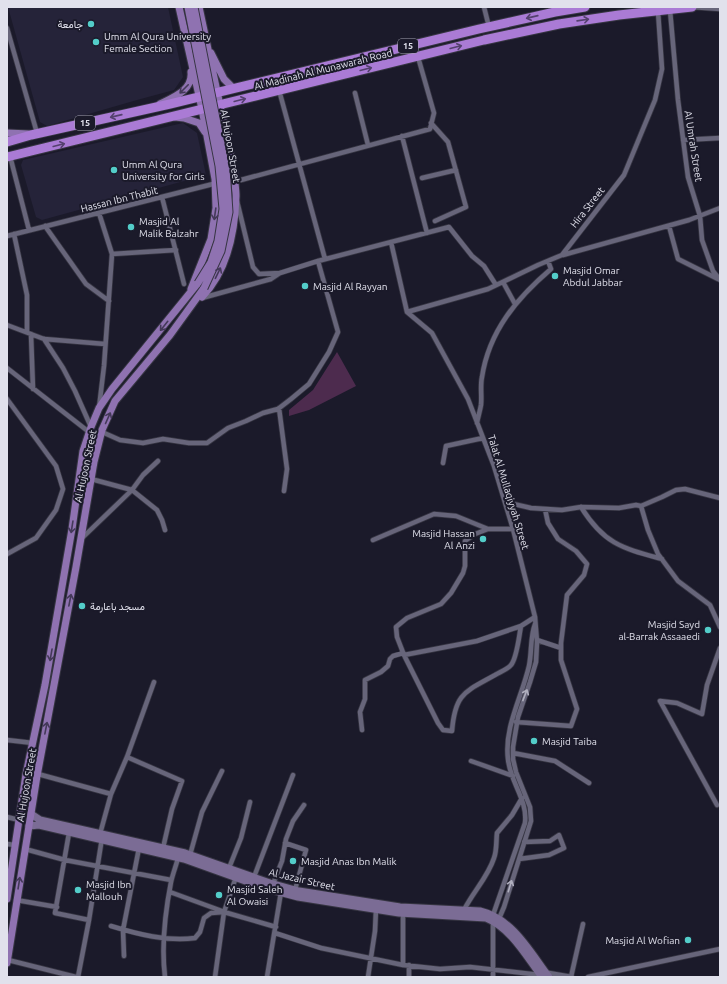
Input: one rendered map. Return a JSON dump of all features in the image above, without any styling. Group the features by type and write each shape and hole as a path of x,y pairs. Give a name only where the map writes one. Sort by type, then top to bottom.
{"highway":[{"name":"Al Madinah Al Munawarah Road","path":"18,139 489,27 554,9 584,7"},
{"name":"Al Madinah Al Munawarah Road","path":"8,155 32,151 169,116 219,106 484,40 559,24 692,7"},
{"path":"7,137 18,139"},
{"path":"7,142 18,139"},
{"path":"7,146 18,139"}],"main road":[{"path":"179,7 207,134 215,184 216,208 211,238 189,295"},
{"name":"Al Hujoon Street","path":"7,899 19,820 47,678 72,529 83,451 90,429 98,408 112,389 189,295 201,285 218,241 223,208 220,166 188,7"},
{"name":"Al Hujoon Street","path":"7,962 16,900 38,774 91,479 102,432 115,401 170,335 185,314 221,251 229,212 226,169 194,7"},
{"path":"185,314 210,289 220,273 232,233 236,195 199,7"},
{"path":"207,45 224,79 233,88"},
{"path":"154,107 186,89 192,78 190,56"},
{"path":"169,116 184,118 199,123 207,134"},
{"path":"7,133 34,134"}],"street":[{"path":"484,7 489,27"},
{"path":"689,7 720,9"},
{"name":"Al Umrah Street","path":"670,10 678,100 688,177 700,216 702,240 713,271 720,280"},
{"name":"Hira Street","path":"407,312 488,289 562,255 624,175 655,100 662,69 658,11"},
{"path":"7,28 34,134"},
{"path":"418,56 434,113 431,123 448,142 466,207 435,221"},
{"path":"279,90 298,164 326,259"},
{"path":"355,94 368,145"},
{"name":"Hassan Ibn Thabit","path":"7,236 234,179 241,180 430,128 431,123"},
{"path":"402,136 427,233"},
{"path":"683,140 720,138"},
{"path":"8,155 29,230"},
{"path":"422,178 456,170"},
{"path":"236,195 254,267 259,274 280,273 318,261 449,227 472,256 484,266 496,286"},
{"path":"162,197 184,284"},
{"path":"562,255 669,226 720,208"},
{"path":"98,408 109,301 112,254 99,213"},
{"path":"44,226 86,284 109,301"},
{"path":"669,226 678,258 720,280"},
{"path":"14,234 27,295 34,389"},
{"path":"390,242 407,312"},
{"path":"112,254 176,250"},
{"path":"102,432 120,440 143,443 163,439 188,443 207,443 228,428 280,408 309,384 330,352 338,332 318,261"},
{"path":"477,422 481,406 481,378 496,333 504,318 516,304 535,283 551,269 548,261"},
{"path":"200,299 271,279 280,273"},
{"path":"503,282 516,304"},
{"name":"Talat Al Mullaqiyyah Street","path":"407,312 432,333 468,399 494,466 513,529 536,620 537,652 534,672 516,722 513,753 516,772 531,812 530,824 519,859 495,919"},
{"path":"7,325 44,339 105,344"},
{"path":"44,339 63,368 75,391 90,429"},
{"path":"7,368 90,429"},
{"path":"7,399 56,466 63,489 56,510 36,538 7,554"},
{"path":"280,408 287,469 284,491"},
{"path":"443,463 446,446 483,438"},
{"path":"81,540 132,490 158,461"},
{"path":"91,479 132,490 156,510 162,520 165,530"},
{"path":"505,502 531,508 562,510 581,507 619,508 636,505 641,506 676,490 685,489 720,498"},
{"path":"641,506 648,530 658,554 678,581 710,605 720,627"},
{"path":"581,507 589,520 603,535 614,543 634,552 662,559"},
{"path":"516,722 572,726 578,709 561,660 561,648 567,595 584,575 587,564 576,551 558,539 548,523 544,509"},
{"path":"373,540 434,514 456,516 488,529"},
{"path":"513,529 488,529 475,534 465,541 465,566 463,573 451,593 441,604 407,618 396,627 397,637 404,654 438,723 443,730 452,732 457,702 467,690 511,665 518,648 521,626"},
{"path":"362,730 360,712 365,699 365,680 381,672 388,666 390,659 393,656 477,641 536,620"},
{"name":"Talat Al Mullaqiyyah Street","path":"495,919 524,828 526,815 522,798 513,776 508,758 510,734 518,699 528,667 532,636 536,620"},
{"path":"537,640 561,648"},
{"path":"717,805 660,701 677,704 702,714 707,685 720,648"},
{"path":"7,962 77,977 89,920 102,836 111,794 127,757 154,682"},
{"path":"7,740 33,743"},
{"path":"513,753 554,761 589,783"},
{"path":"127,757 182,781 172,809 163,848"},
{"path":"471,761 513,776"},
{"path":"190,855 202,812 222,771"},
{"path":"38,774 111,794"},
{"path":"254,877 293,775"},
{"path":"464,910 471,896 487,872 494,857 497,841 496,833 512,815 522,798"},
{"path":"229,868 241,838 250,802"},
{"path":"273,884 282,861 285,843 293,821 304,805"},
{"name":"Al Jazair Street","path":"31,814 40,820 102,836 190,855 273,884 295,890 400,907 480,911 495,919"},
{"path":"7,817 19,820"},
{"name":"Al Jazair Street","path":"29,826 36,825 69,832 102,836 139,848 178,858 281,892 309,899 403,913 495,919"},
{"path":"69,832 56,913 89,920"},
{"path":"519,859 549,855 564,848 558,835 550,840 524,842"},
{"path":"285,843 306,850 295,890"},
{"path":"7,844 15,845"},
{"path":"124,956 123,930 139,848"},
{"path":"25,849 65,860 171,880"},
{"path":"165,977 163,932 171,880 178,858"},
{"path":"215,977 224,912 236,877"},
{"path":"170,892 224,912 276,927"},
{"path":"267,977 281,892"},
{"path":"16,900 57,907"},
{"path":"368,977 375,931 376,910"},
{"path":"111,926 123,930 164,938 183,940 196,938 200,932 204,918 211,913 224,912"},
{"path":"403,913 403,965"},
{"path":"493,977 492,969 495,919"},
{"path":"495,919 544,976"},
{"path":"275,933 321,948 403,965 440,969 470,967 544,976 571,977 583,924"},
{"path":"588,977 720,948"},
{"path":"409,965 409,977"}],"shaded area":[{"name":"Umm Al Qura University Female Section","path":"8,7 168,7 183,77 174,90 47,126 40,122"},
{"name":"Umm Al Qura University for Girls","path":"183,123 197,133 206,175 42,220 36,217 21,165 23,160"},
{"path":"337,352 356,386 309,410 289,416 289,410 313,390"}],"place":[{"name":"جامعة","path":"91,24"},
{"name":"Umm Al Qura University Female Section","path":"96,42"},
{"name":"Umm Al Qura University for Girls","path":"114,170"},
{"name":"Masjid Al Malik Balzahr","path":"131,227"},
{"name":"Masjid Omar Abdul Jabbar","path":"555,276"},
{"name":"Masjid Al Rayyan","path":"305,286"},
{"name":"Masjid Hassan Al Anzi","path":"483,539"},
{"name":"مسجد باعارمة","path":"82,606"},
{"name":"Masjid Sayd al-Barrak Assaaedi","path":"708,630"},
{"name":"Masjid Taiba","path":"534,741"},
{"name":"Masjid Anas Ibn Malik","path":"293,861"},
{"name":"Masjid Ibn Mallouh","path":"78,890"},
{"name":"Masjid Saleh Al Owaisi","path":"219,895"},
{"name":"Masjid Al Wofian","path":"688,940"}]}
